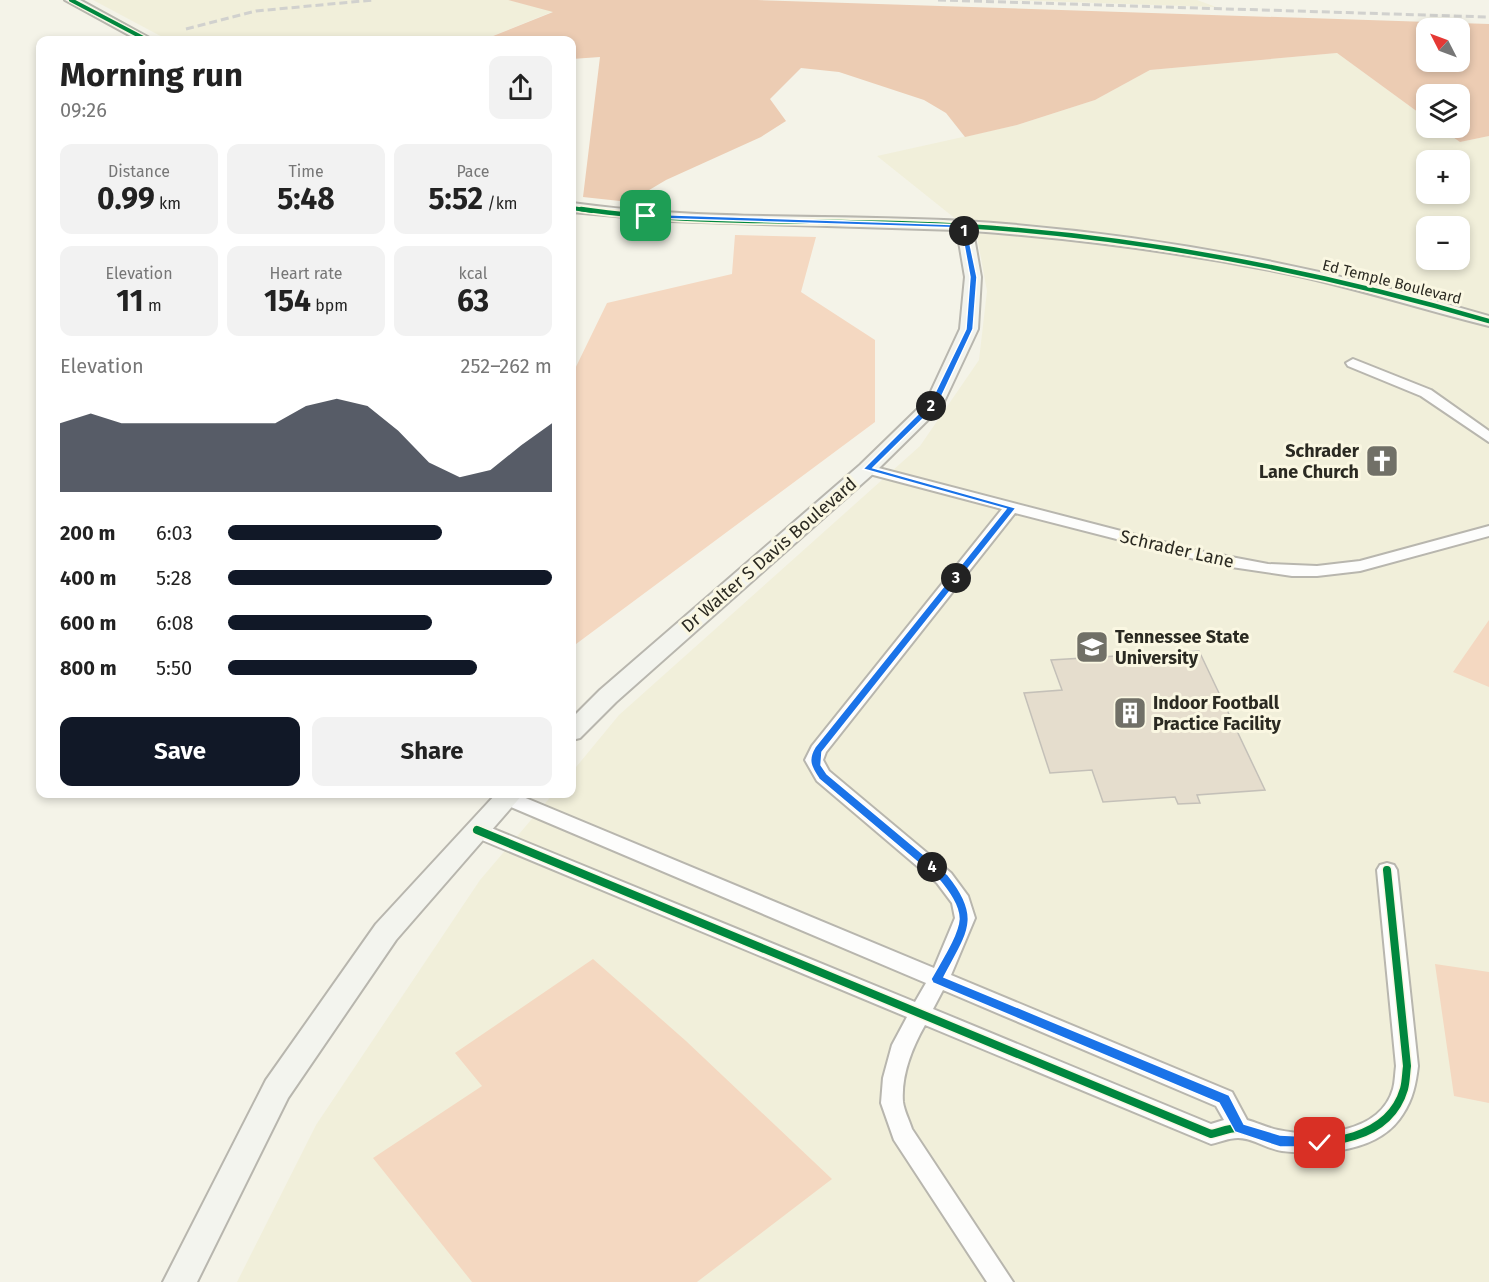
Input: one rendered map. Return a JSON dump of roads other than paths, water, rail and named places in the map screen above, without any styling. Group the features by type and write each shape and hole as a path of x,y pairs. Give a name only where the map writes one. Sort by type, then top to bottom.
{"main road":[{"path":"71,0 139,36"},
{"name":"Ed Temple Boulevard","path":"576,208 646,216 964,226 1074,235 1156,246 1259,264 1366,287 1489,321"},
{"name":"Dr Walter S Davis Boulevard","path":"576,728 608,696 867,469 935,402 969,329 973,277 964,226"},
{"path":"180,1282 277,1089 386,932 505,798"}],"street":[{"path":"1353,363 1426,393 1489,438"},
{"name":"Schrader Lane","path":"867,469 1195,555 1261,567 1300,571 1358,566 1489,531"},
{"path":"1001,1282 902,1132 892,1103 897,1063 903,1046 953,950 965,918 958,895 944,878 823,776 815,765 815,756 1011,508"},
{"path":"515,798 1224,1099 1240,1128"},
{"path":"477,830 1211,1134 1240,1128 1284,1142 1320,1143 1342,1140 1373,1130 1392,1114 1399,1103 1407,1080 1407,1066 1387,870"}],"railway":[{"path":"186,29 256,11 373,0"},
{"path":"938,0 1489,17"}],"place":[{"name":"Schrader Lane Church","path":"1382,461"},
{"name":"Tennessee State University","path":"1092,647"},
{"name":"Indoor Football Practice Facility","path":"1130,713"}]}
